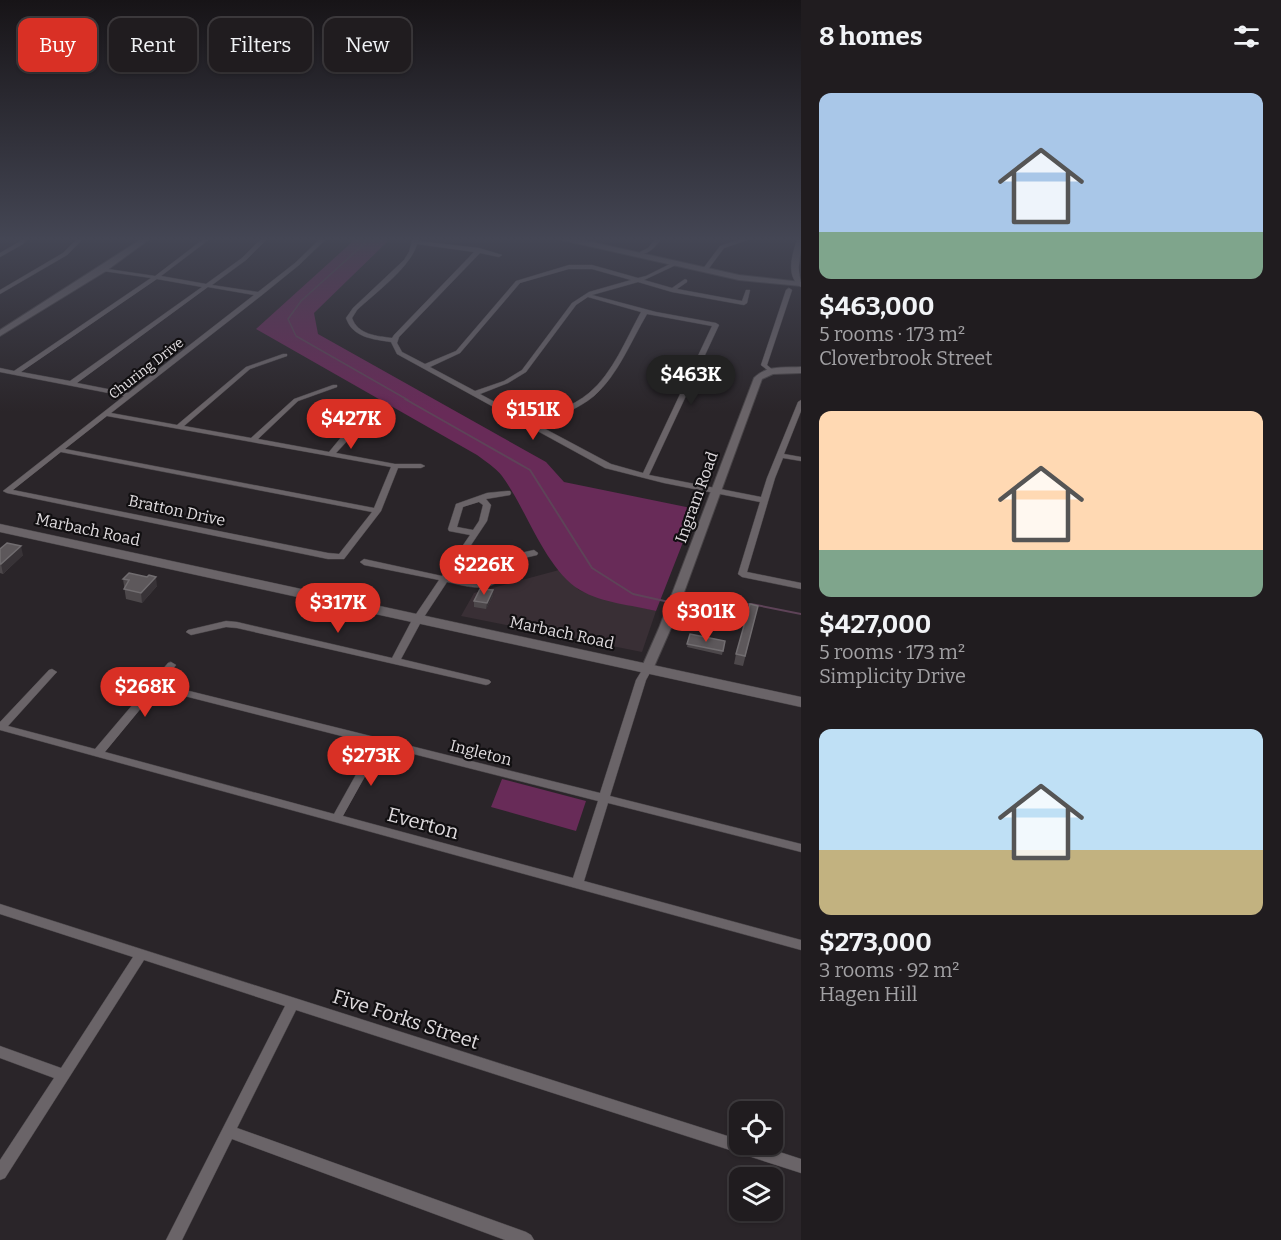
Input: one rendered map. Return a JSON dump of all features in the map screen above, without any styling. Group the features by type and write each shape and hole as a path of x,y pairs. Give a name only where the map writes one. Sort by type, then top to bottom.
{"main road":[{"name":"Marbach Road","path":"0,528 801,702"}],"street":[{"path":"0,334 60,296"},
{"path":"15,373 129,296"},
{"path":"71,384 192,296"},
{"name":"Churing Drive","path":"8,490 258,296"},
{"path":"369,296 349,318 351,325 358,331 374,337 394,339"},
{"path":"394,339 435,296"},
{"path":"424,367 458,352 505,296"},
{"path":"474,394 506,382 524,371 574,304 586,296"},
{"path":"590,296 645,312 716,325 645,476"},
{"path":"704,296 744,303 746,296"},
{"path":"787,296 764,365 771,371 801,370"},
{"path":"529,424 563,411 593,394 606,379 645,312"},
{"path":"394,339 399,353 602,463 645,476 764,500"},
{"path":"179,427 248,368 285,356"},
{"path":"0,370 130,395"},
{"name":"Ingram Road","path":"647,669 672,609 758,378 761,374 771,371"},
{"path":"253,440 296,400 335,386"},
{"path":"801,402 764,500 742,574 801,586"},
{"path":"106,414 395,466 421,466"},
{"path":"331,454 346,437 361,429"},
{"path":"60,450 377,511 395,466"},
{"path":"780,455 801,459"},
{"name":"Bratton Drive","path":"8,490 341,557 377,511"},
{"path":"473,533 452,529 459,506 480,498 507,493"},
{"path":"395,661 417,620 483,521 487,510 485,502 480,498"},
{"path":"465,546 516,557 534,553"},
{"path":"364,562 475,585 492,583"},
{"path":"191,632 226,624 237,625 486,682"},
{"path":"98,753 171,665"},
{"path":"577,884 641,680 647,669"},
{"path":"1,727 52,672"},
{"name":"Ingleton","path":"154,685 801,848"},
{"name":"Everton","path":"1,727 801,945"},
{"path":"337,819 380,741"},
{"name":"Five Forks Street","path":"0,909 801,1166"},
{"path":"0,1173 142,954"},
{"path":"174,1240 293,1003"},
{"path":"0,1052 64,1075"},
{"path":"230,1132 526,1240"}],"shaded area":[{"path":"293,296 332,296 314,313 318,334 546,462 564,482 696,509 656,611 607,601 580,590 556,568 500,473 477,455 256,329"},
{"path":"559,570 579,590 656,611 642,652 461,616 474,593"},
{"path":"502,779 586,801 576,831 491,807"}],"building":[{"path":"7,543 21,546 0,564 0,549"},
{"path":"129,573 156,577 141,593 124,589 129,580 123,579"},
{"path":"480,589 493,590 487,603 474,601"},
{"path":"750,604 758,606 745,656 736,654"},
{"path":"690,634 725,641 723,651 687,644"}],"waterway":[{"path":"307,296 288,319 296,336 408,400"},
{"path":"405,399 530,470 592,568 633,594 669,602"},
{"path":"678,604 720,606 751,604 801,614"}]}
